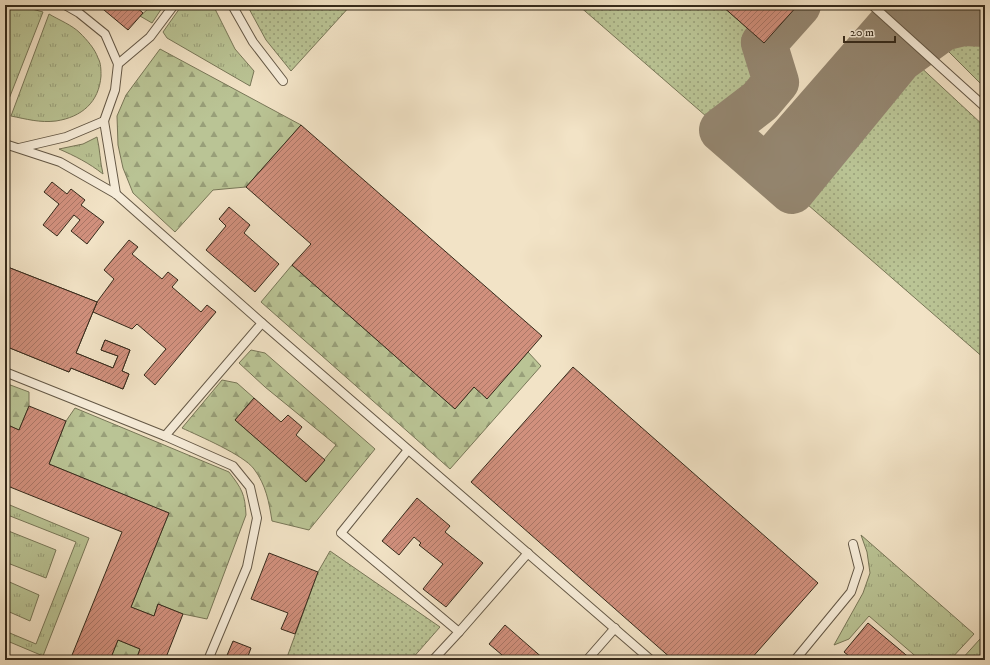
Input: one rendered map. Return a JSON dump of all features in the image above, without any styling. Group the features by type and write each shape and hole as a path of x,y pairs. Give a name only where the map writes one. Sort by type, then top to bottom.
{"lane":[{"path":"65,5 79,13 105,34 118,64 115,90 104,121 116,194"},
{"path":"118,64 150,37 174,5"},
{"path":"232,5 253,42 283,81"},
{"path":"872,5 985,107"},
{"path":"18,148 66,137 104,121"},
{"path":"5,144 60,162 116,194 408,450 651,660"},
{"path":"165,436 262,322"},
{"path":"5,372 165,436 233,466 250,487 257,518 247,567 208,660"},
{"path":"408,450 341,533 459,632"},
{"path":"795,660 851,592 859,568 852,544"},
{"path":"433,660 528,553"},
{"path":"587,660 615,628"}],"green space":[{"path":"5,5 21,6 43,12 5,109"},
{"path":"143,5 164,5 152,23 140,16 148,9"},
{"path":"182,5 213,5 235,49 254,71 250,86 167,38 163,32"},
{"path":"247,5 351,5 291,71 266,40"},
{"path":"578,5 721,5 764,43 776,82 760,101 722,130"},
{"path":"49,14 77,30 95,51 100,62 100,85 93,101 88,107 74,116 56,121 44,121 11,116"},
{"path":"964,23 985,24 985,88 940,43 943,28"},
{"path":"160,49 301,125 246,187 213,190 175,232 133,193 123,168 118,145 117,116 126,95"},
{"path":"900,59 915,62 985,127 985,359 792,191"},
{"path":"97,137 103,174 82,160 59,149 83,144"},
{"path":"292,265 455,409 474,387 487,398 528,352 541,366 450,469 261,302"},
{"path":"251,350 265,353 375,449 309,530 272,521 264,487 254,469 241,458 221,446 182,428 222,380 237,383 254,398 235,420 306,482 336,445 265,387 239,363"},
{"path":"5,383 29,392 29,406 19,430 10,426 5,438"},
{"path":"75,408 229,472 237,483 244,497 246,515 207,619 183,614 158,604 154,616 131,607 169,513 49,464 66,421"},
{"path":"5,503 89,538 43,656 5,640 5,631 36,644 76,542 5,514"},
{"path":"6,530 56,550 46,578 5,562"},
{"path":"861,535 974,634 950,660 920,660 869,616 849,639 834,645 863,593 870,573 867,552"},
{"path":"330,551 440,627 411,660 286,660 318,572"},
{"path":"5,580 39,595 30,621 5,610"},
{"path":"980,639 985,644 985,660 961,660"},
{"path":"118,640 140,649 136,660 110,660"}],"building":[{"path":"98,5 134,5 143,13 128,30"},
{"path":"721,5 798,5 764,43"},
{"path":"301,125 542,336 487,399 474,387 455,409 292,265 311,244 246,187"},
{"path":"52,182 67,194 71,189 85,200 81,205 104,222 87,244 71,231 80,220 74,215 57,236 43,225 59,204 44,192"},
{"path":"229,207 250,225 244,233 279,264 255,292 206,250 226,226 219,219"},
{"path":"129,240 138,247 132,254 162,279 168,272 178,280 172,287 201,312 207,305 216,312 155,385 144,375 166,349 137,324 132,329 93,312 97,302 114,279 104,270"},
{"path":"5,266 97,302 76,353 113,368 118,356 101,350 105,340 130,350 122,371 129,374 123,389 71,368 69,372 5,346 5,327 62,350 77,313 13,288 5,308"},
{"path":"5,266 97,302 76,353 113,368 118,356 101,350 105,340 130,350 122,371 129,374 123,389 71,368 69,372 5,346"},
{"path":"573,367 818,583 750,660 673,660 471,482"},
{"path":"254,398 281,422 288,415 302,427 296,435 325,460 306,482 235,420"},
{"path":"29,406 66,421 49,464 169,513 131,607 154,616 158,604 183,614 165,660 136,660 140,649 118,640 110,660 70,660 122,532 5,485 5,438 10,426 19,430"},
{"path":"417,498 450,526 445,532 483,563 446,607 423,589 443,564 419,545 421,543 414,537 399,555 382,541"},
{"path":"269,553 318,572 295,634 281,629 288,613 251,599"},
{"path":"868,623 912,660 854,660 844,652"},
{"path":"505,625 545,660 508,660 489,644"},
{"path":"233,641 251,648 247,659 248,660 225,660"}],"taxiway":[{"path":"798,5 764,43 776,82 760,101 722,130 792,191 900,59 943,28 964,23 985,24"},
{"path":"766,168 908,5"}]}
